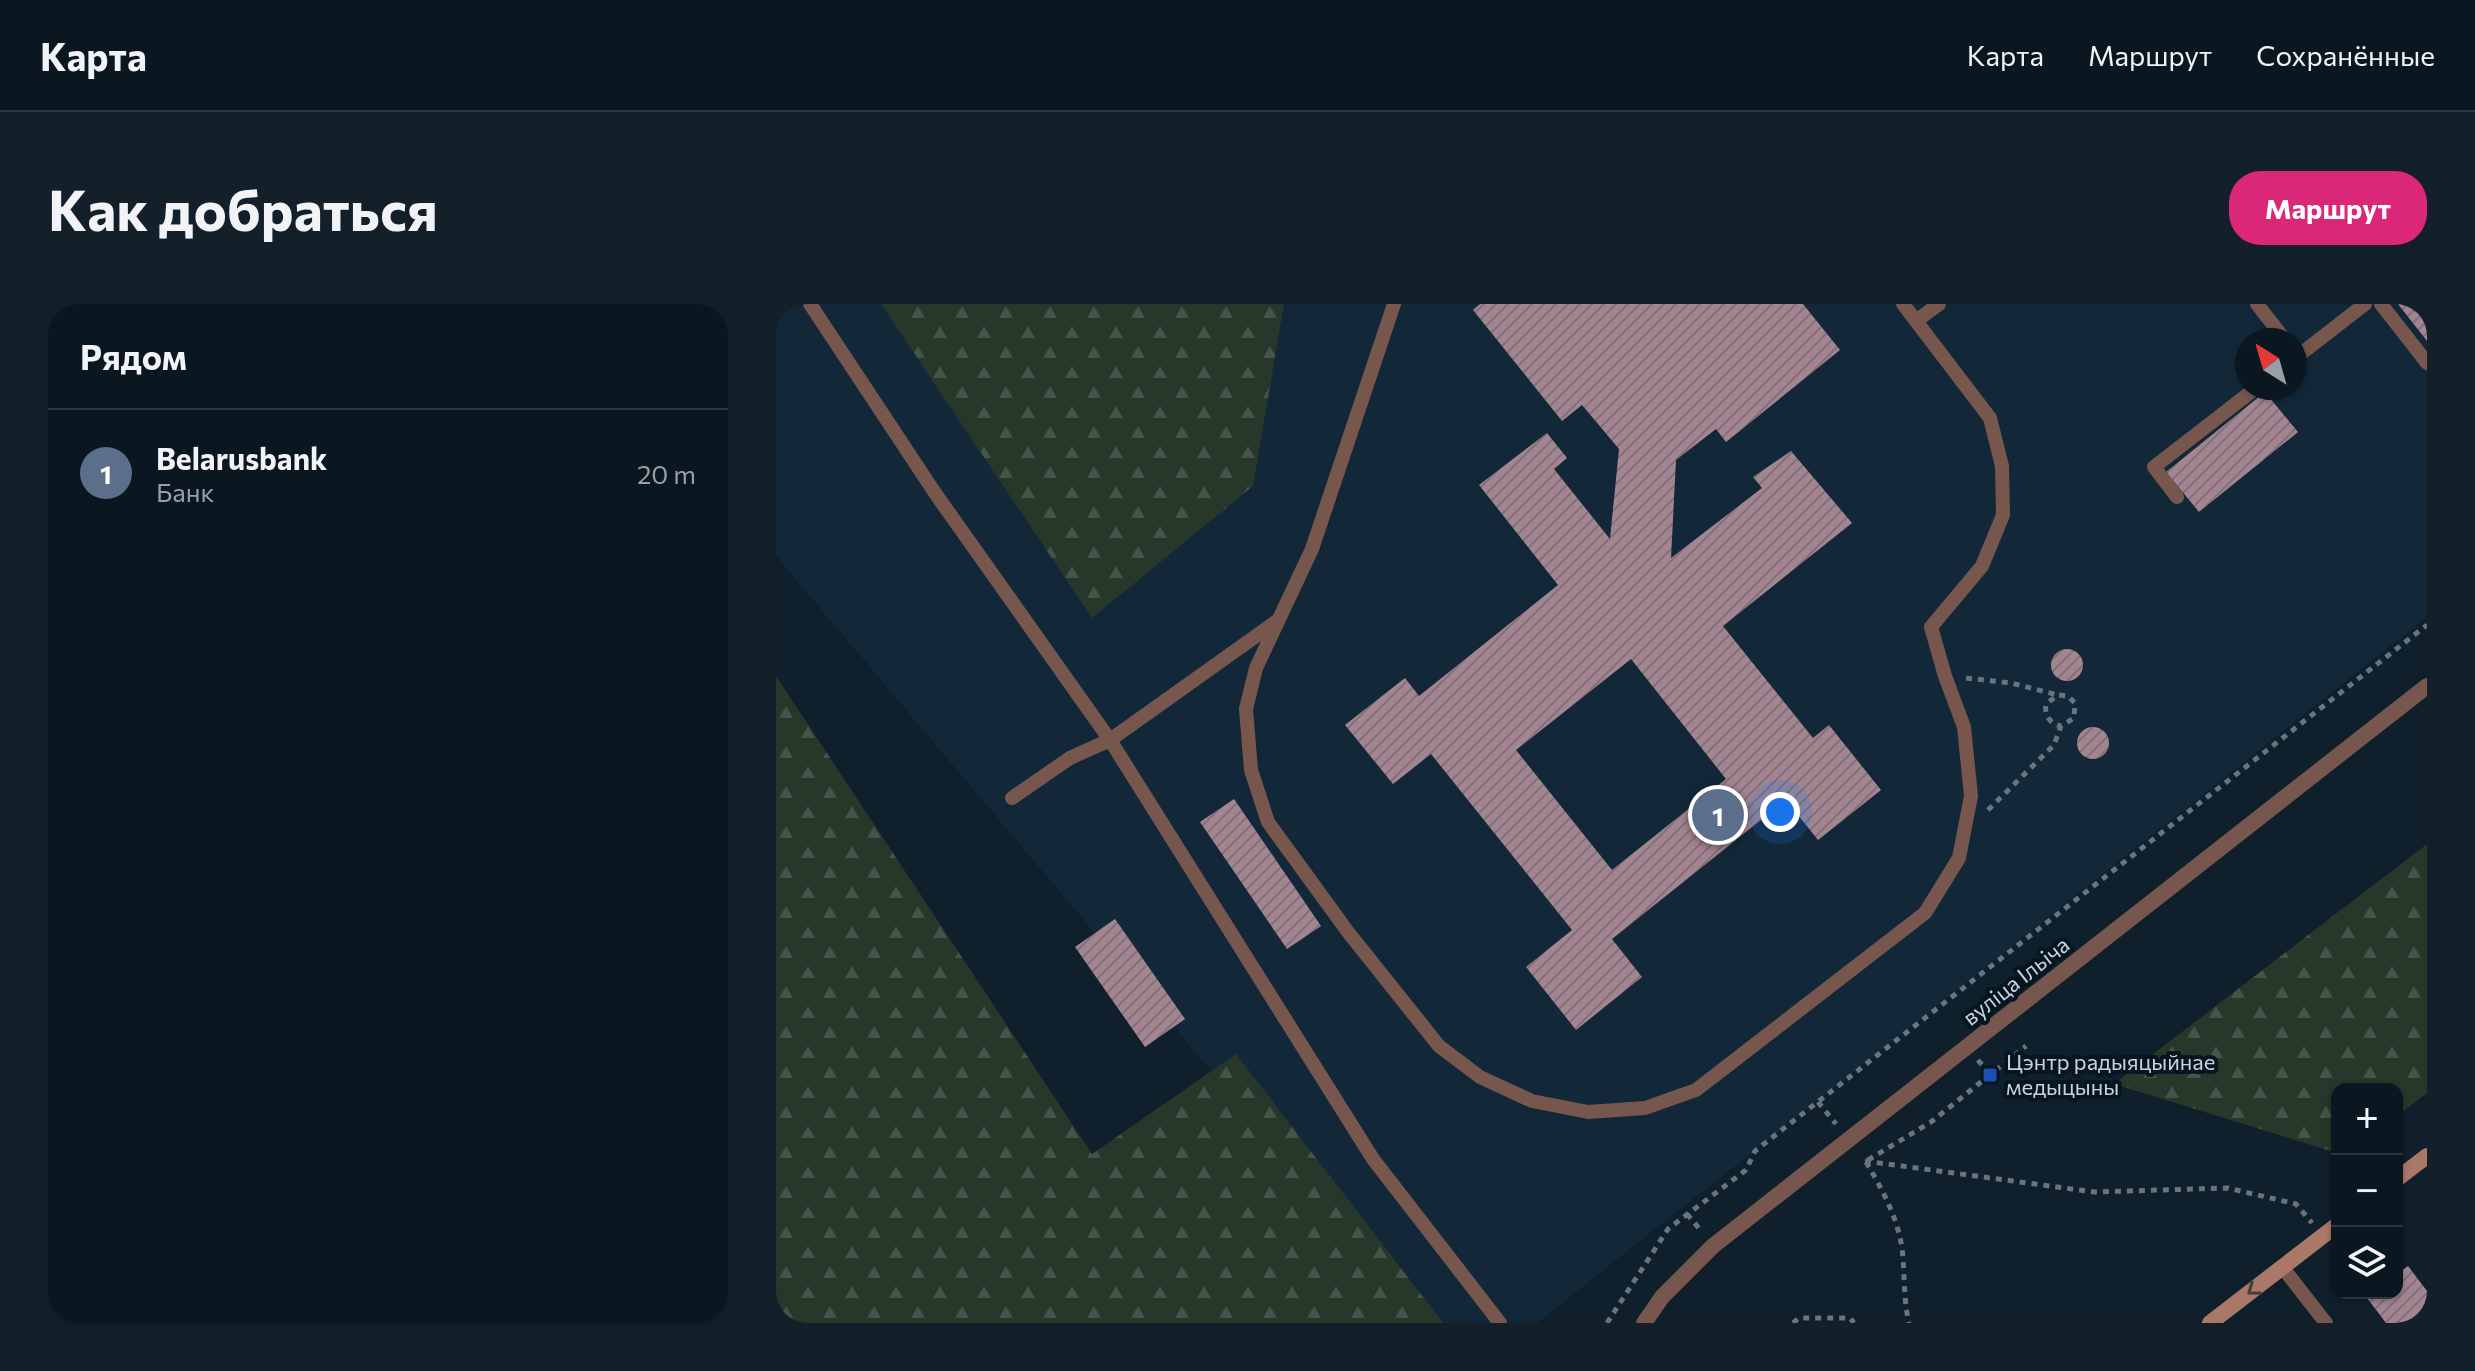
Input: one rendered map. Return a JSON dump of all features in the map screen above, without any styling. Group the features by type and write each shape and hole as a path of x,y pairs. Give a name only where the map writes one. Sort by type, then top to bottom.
{"street":[{"name":"вуліца Ільіча","path":"1644,1323 1662,1297 1713,1246 2427,686"},
{"path":"2403,1174 2427,1156"},
{"path":"2210,1323 2334,1227"}],"lane":[{"path":"810,304 935,493 1110,740 1373,1159 1500,1323"},
{"path":"1394,304 1312,549 1256,668 1246,709 1251,770 1268,822 1348,932 1439,1046 1480,1077 1532,1101 1588,1112 1645,1108 1696,1090 1925,913 1959,858 1971,796 1964,727 1931,627 1982,566 2003,515 2002,466 1990,418 1903,304"},
{"path":"1916,321 1939,304"},
{"path":"2257,304 2276,328"},
{"path":"2307,347 2365,304"},
{"path":"2381,304 2427,363"},
{"path":"2177,497 2154,467 2241,400"},
{"path":"1012,798 1070,758 1110,740 1277,621"},
{"path":"2283,1268 2326,1323"}],"path":[{"path":"1607,1323 1668,1229 1746,1170 1755,1151 2427,625"},
{"path":"1945,676 2011,683 2068,696 2077,708 2071,722 2061,726 2054,745 1965,833"},
{"path":"2058,695 2049,700 2045,709 2048,719 2061,726"},
{"path":"1865,1161 1931,1122 2026,1046"},
{"path":"1818,1102 1836,1124"},
{"path":"1865,1161 2094,1192 2228,1188 2296,1204 2323,1236"},
{"path":"1865,1161 1888,1198 1901,1247 1904,1304 1909,1323"},
{"path":"1793,1323 1799,1318 1850,1318 1854,1323"}],"shaded area":[{"path":"776,304 2427,304 2427,617 1537,1323 1424,1323 776,556"}],"green space":[{"path":"881,304 1284,304 1253,486 1092,618"},
{"path":"776,676 1092,1154 1236,1054 1443,1323 776,1323"},
{"path":"2427,844 2427,1093 2403,1111 2403,1083 2331,1083 2331,1151 2114,1084"}],"building":[{"path":"1480,304 1803,304 1840,350 1726,442 1716,429 1676,460 1671,558 1762,488 1753,477 1791,451 1852,523 1723,626 1813,738 1829,725 1881,790 1818,840 1786,800 1612,939 1642,977 1576,1030 1526,967 1572,930 1431,754 1393,784 1345,725 1405,678 1419,696 1558,585 1479,485 1547,433 1567,458 1554,469 1610,539 1619,449 1582,405 1562,421 1473,310","holes":["1631,659 1726,779 1612,870 1516,750"]},
{"path":"2398,304 2427,304 2427,341"},
{"path":"2255,400 2272,400 2298,432 2199,512 2166,472"},
{"path":"2067,649 2078,654 2083,665 2078,676 2067,681 2056,676 2051,665 2056,654"},
{"path":"2093,727 2104,732 2109,743 2104,754 2093,759 2082,754 2077,743 2082,732"},
{"path":"1234,799 1321,926 1287,949 1200,822"},
{"path":"1115,919 1185,1019 1145,1047 1075,947"},
{"path":"2408,1266 2427,1291 2427,1312 2412,1323 2386,1323 2368,1299 2403,1299 2403,1270"}],"place":[{"name":"Belarusbank","path":"1718,815"},
{"name":"Цэнтр радыяцыйнае медыцыны","path":"1990,1075"}]}
